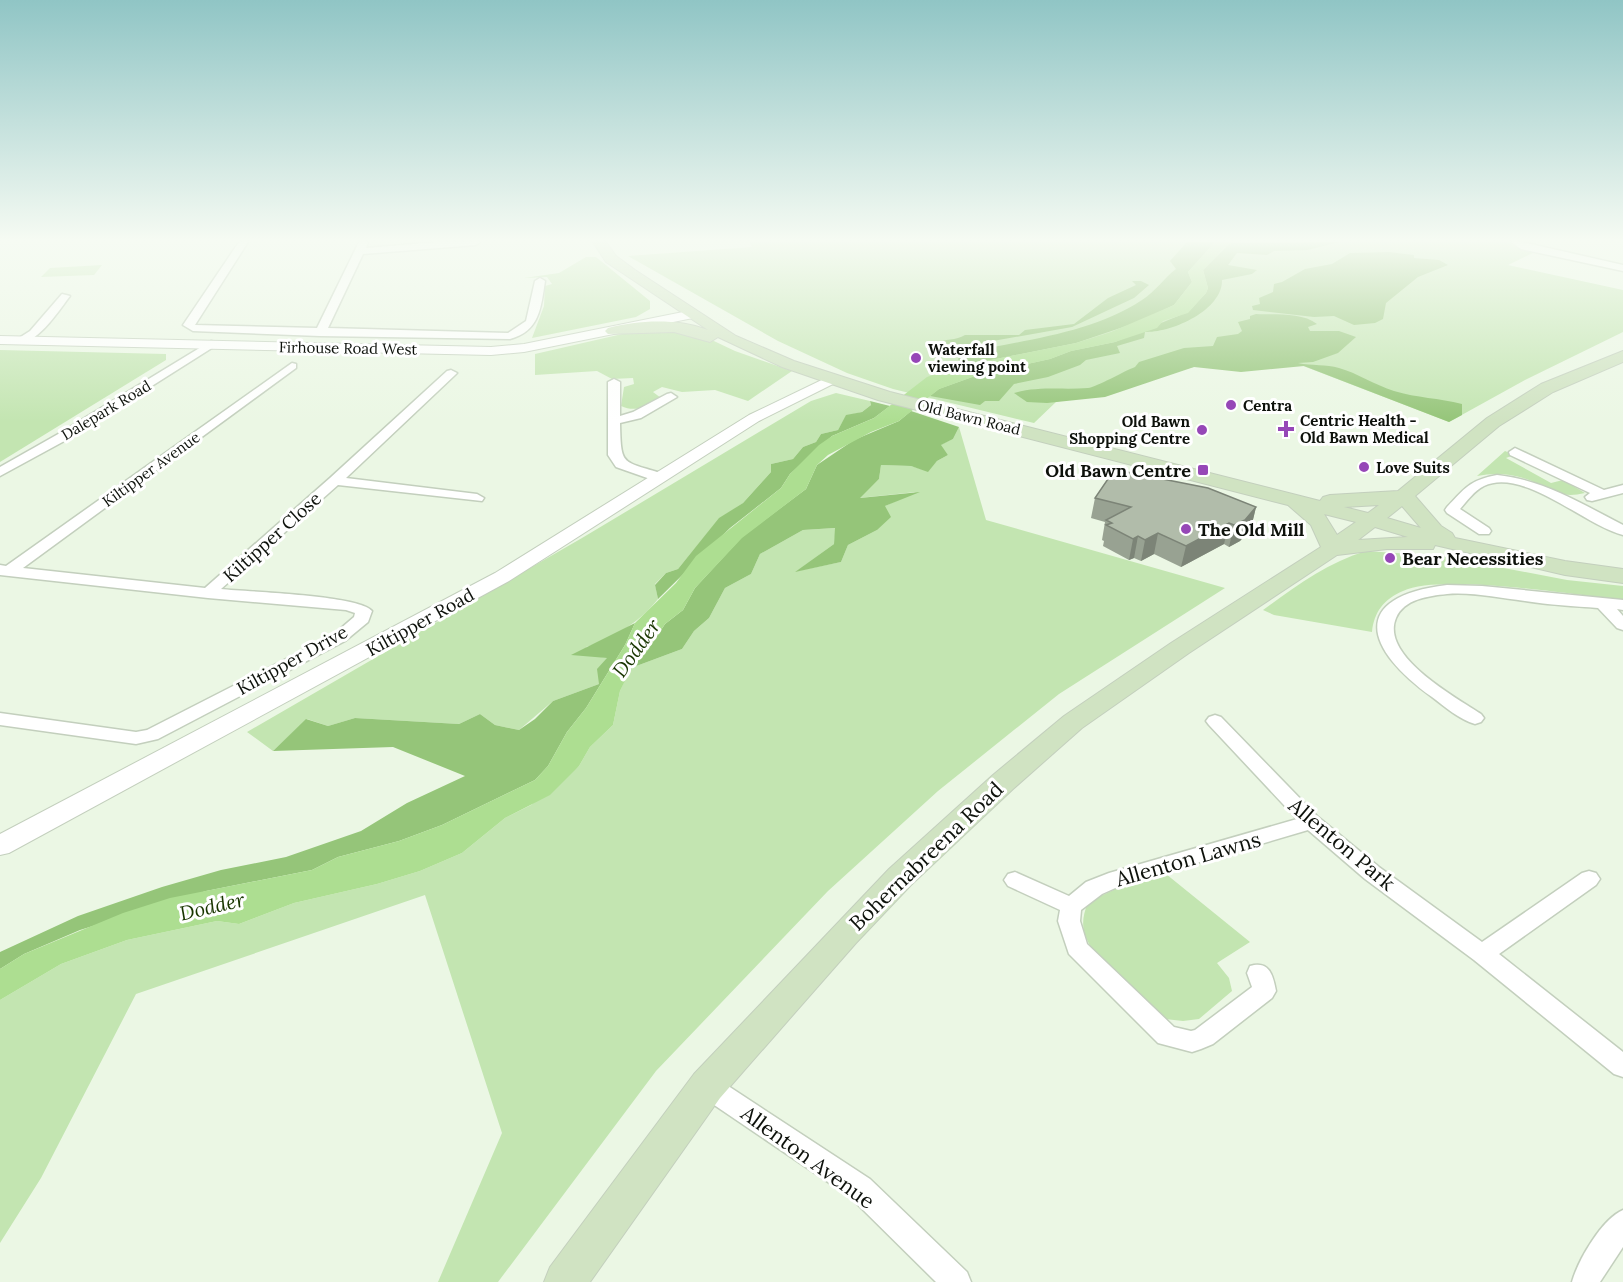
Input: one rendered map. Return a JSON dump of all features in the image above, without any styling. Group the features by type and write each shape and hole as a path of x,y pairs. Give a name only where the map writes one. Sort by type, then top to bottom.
{"main road":[{"path":"613,330 644,319 660,306 661,302"},
{"name":"Old Bawn Road","path":"672,302 731,339 830,380 884,396 1372,520 1460,546"},
{"path":"613,330 659,325 686,327 750,355 788,364"},
{"name":"Bohernabreena Road","path":"565,1282 707,1086 845,934 900,878 1003,782 1073,722 1180,648 1332,549 1404,496 1513,408 1547,388 1621,358"},
{"path":"1289,499 1359,500 1404,496 1434,530 1460,546"},
{"path":"1289,499 1315,515 1323,525 1332,549 1387,543 1460,546 1565,568 1623,576"}],"street":[{"path":"23,340 34,333 60,302"},
{"path":"203,302 188,324 193,328 510,336 531,326 536,302"},
{"path":"320,333 336,302"},
{"name":"Firhouse Road West","path":"0,340 491,351 524,348 693,314"},
{"name":"Dalepark Road","path":"0,472 74,430 211,344"},
{"name":"Kiltipper Avenue","path":"5,571 292,366"},
{"name":"Kiltipper Close","path":"208,593 335,481 451,373"},
{"name":"Kiltipper Road","path":"0,846 502,577 754,418 830,380"},
{"path":"614,382 614,455 621,464 658,477"},
{"path":"613,421 637,415 671,397"},
{"path":"1515,452 1602,494"},
{"path":"1484,531 1452,510 1479,483 1494,478 1515,480 1534,486 1623,531"},
{"name":"Kiltipper Close","path":"335,481 477,498"},
{"path":"1569,503 1623,489"},
{"name":"Kiltipper Drive","path":"1,721 136,738 152,735 339,638 362,619 364,611 348,605 208,593 5,571"},
{"path":"1475,718 1436,693 1408,670 1391,651 1383,631 1386,617 1395,605 1412,596 1437,590 1467,590 1623,605"},
{"path":"1603,604 1623,625"},
{"name":"Allenton Park","path":"1215,721 1311,822 1372,873 1482,954 1623,1066"},
{"name":"Allenton Lawns","path":"1071,906 1094,888 1116,879 1311,822"},
{"path":"1482,954 1589,879"},
{"path":"1015,880 1071,906 1069,921 1077,948 1167,1036 1192,1042 1204,1037 1264,991 1262,978 1258,972"},
{"name":"Allenton Avenue","path":"707,1086 860,1188 957,1282"},
{"path":"1586,1282 1589,1270 1623,1224"}],"shaded area":[{"path":"544,302 650,302 650,309 636,317 532,338"},
{"path":"709,302 1623,302 1623,332 1525,380 1449,422 1285,359 1194,367 1056,402 1034,423 893,389 847,373 778,341"},
{"path":"1103,302 1126,302 1072,327 931,352 936,347 935,344 965,335 1019,335 1025,330 1074,324"},
{"path":"1139,302 1176,302 1138,322 1076,343 971,364 961,363 958,359 963,353 1056,334 1101,321"},
{"path":"1198,302 1213,302 1194,318 1181,324 1169,329 1145,332 1144,338 1117,346 1120,353 1086,360 1080,365 1048,377 1014,384 999,401 985,401 980,405 930,396 939,389 989,371 1050,359 1071,351 1115,342 1190,310"},
{"path":"1260,302 1387,302 1383,319 1375,323 1354,325 1334,316 1314,317 1253,310 1252,306 1260,304"},
{"path":"1256,314 1304,318 1317,324 1308,327 1310,331 1339,331 1356,337 1338,353 1313,362 1298,363 1334,367 1394,391 1462,404 1462,415 1449,422 1304,366 1241,372 1194,367 1105,397 1047,403 1027,402 1014,393 1092,387 1135,367 1139,362 1184,348 1213,346 1217,337 1238,334 1242,331 1238,322 1250,319 1250,316"},
{"path":"644,329 697,333 735,351 792,371 748,401 715,390 682,392 662,387 653,392 661,398 637,409 621,406 624,387 634,384 633,378 612,379 597,371 535,375 535,354"},
{"path":"0,350 166,354 166,360 0,462"},
{"path":"836,393 870,401 871,405 862,412 846,416 838,430 821,434 816,442 803,447 793,459 771,464 771,472 743,503 719,519 678,569 666,573 655,584 658,599 643,615 626,628 586,647 594,656 608,658 599,684 553,701 519,730 495,725 480,714 459,724 355,718 328,726 307,719 273,751 247,732 582,538 811,401"},
{"path":"870,401 890,406 874,418 832,436 790,474 781,488 730,528 658,599 655,585 666,573 678,569 719,518 743,503 771,472 771,464 793,459 803,447 816,442 821,434 838,430 846,415 862,412 871,405"},
{"path":"911,411 959,427 953,439 941,445 948,455 937,461 928,472 911,466 881,465 879,479 860,498 920,492 885,506 891,517 877,530 848,545 841,562 795,572 834,544 835,528 803,530 760,554 751,574 725,588 709,618 694,631 682,649 631,668 647,651 665,624 683,610 695,588 742,537 806,489 817,465 854,440 899,421"},
{"path":"959,427 986,520 1225,588 1059,694 938,791 828,891 656,1071 498,1282 438,1282 502,1133 425,895 136,994 41,1178 0,1243 0,1000 61,964 127,940 217,921 239,924 294,903 377,884 420,871 462,853 505,818 531,805 579,766 590,747 613,725 620,691 631,668 682,649 694,631 709,618 725,588 751,574 760,554 803,530 836,528 834,544 797,571 841,562 848,545 877,530 885,506 916,492 859,498 879,479 881,465 911,466 928,471 937,461 948,455 940,445 953,439"},
{"path":"1505,451 1514,455 1506,458 1551,483 1563,480 1585,493 1567,495 1512,475 1477,476"},
{"path":"1366,551 1441,556 1567,580 1623,586 1623,600 1510,587 1447,584 1421,586 1403,591 1385,602 1375,618 1372,632 1274,615 1263,610 1325,569"},
{"path":"635,623 625,645 586,708 567,732 548,766 535,780 442,825 399,841 338,857 312,870 206,891 80,930 24,954 0,969 0,952 78,916 162,887 221,870 286,857 361,831 407,803 465,776 393,747 273,751 306,719 328,726 355,718 459,724 480,714 495,725 519,730 535,719 553,701 599,684 597,669 607,658 571,655"},
{"path":"1166,874 1250,942 1217,963 1229,978 1232,991 1199,1019 1183,1021 1165,1019 1093,951 1084,933 1083,922 1088,902 1126,884"}],"water":[{"name":"Dodder","path":"1176,302 1198,302 1188,313 1163,321 1157,328 1115,342 1071,351 1050,359 989,371 939,389 899,421 871,432 828,455 817,465 806,489 742,538 695,588 683,610 665,624 647,651 631,669 620,691 613,725 590,747 579,766 550,795 505,818 462,853 420,871 377,884 294,903 239,924 217,921 127,940 61,964 0,1000 0,969 24,954 123,913 170,898 312,870 338,857 399,841 442,825 535,780 548,766 567,732 586,708 625,645 635,623 676,583 696,556 781,488 790,474 819,445 832,436 874,418 927,377 956,367 1076,343 1111,332 1174,305"}],"building":[{"path":"1117,470 1208,488 1256,507 1245,520 1234,525 1229,523 1186,546 1158,533 1145,540 1138,536 1133,539 1106,525 1112,523 1106,520 1131,507 1095,498 1112,473"}],"place":[{"name":"Waterfall viewing point","path":"916,358"},
{"name":"Centra","path":"1231,405"},
{"name":"Centric Health - Old Bawn Medical","path":"1286,429"},
{"name":"Old Bawn Shopping Centre","path":"1202,430"},
{"name":"Love Suits","path":"1364,467"},
{"name":"Old Bawn Centre","path":"1203,470"},
{"name":"The Old Mill","path":"1186,529"},
{"name":"Bear Necessities","path":"1390,558"}]}
